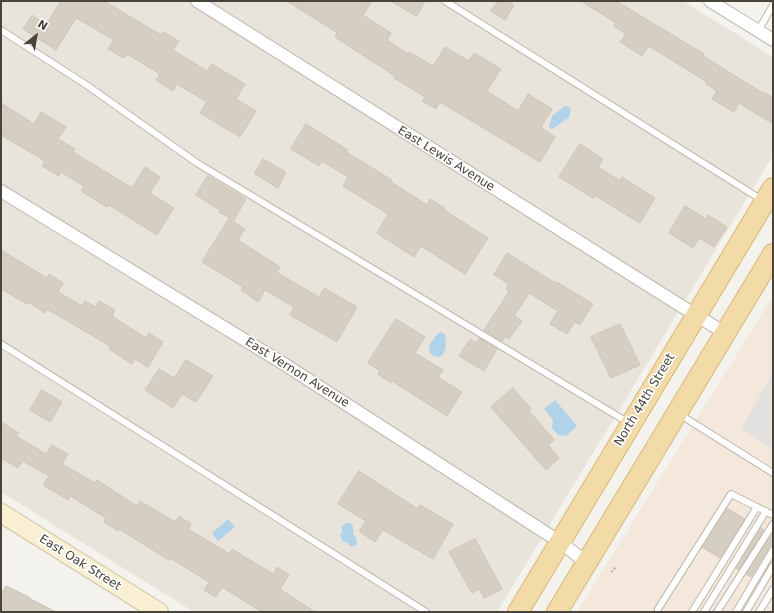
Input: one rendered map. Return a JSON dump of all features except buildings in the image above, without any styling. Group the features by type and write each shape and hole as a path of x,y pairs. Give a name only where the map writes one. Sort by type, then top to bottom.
{"main road":[{"name":"North 44th Street","path":"518,612 769,195"},
{"path":"557,612 773,254"}],"street":[{"name":"East Lewis Avenue","path":"197,1 725,333"},
{"path":"710,1 773,40"},
{"name":"East Vernon Avenue","path":"1,191 284,364 560,542 587,563"},
{"name":"East Oak Street","path":"1,513 159,612"}],"lane":[{"path":"445,1 769,195"},
{"path":"758,31 773,5"},
{"path":"1,30 85,84 197,163 630,424"},
{"path":"1,344 426,612"},
{"path":"677,413 773,473"},
{"path":"658,610 731,494 773,515"},
{"path":"692,612 757,507"},
{"path":"704,612 766,511"},
{"path":"717,612 773,524"},
{"path":"736,612 773,550"},
{"path":"746,612 773,566"},
{"path":"759,612 773,589"}],"path":[{"path":"611,572 616,567"}],"shaded area":[{"path":"1,1 683,1 773,57 773,155 497,612 194,612 1,492"},
{"path":"773,296 773,612 577,612"},
{"path":"772,374 773,375 773,449 741,429"}],"water":[{"path":"565,106 568,106 571,109 569,118 554,128 549,128 552,116"},
{"path":"440,332 445,334 446,342 443,354 437,357 432,355 429,347"},
{"path":"555,400 577,426 566,436 558,435 552,428 553,420 544,409"},
{"path":"228,519 235,527 218,541 212,533"},
{"path":"347,523 351,523 353,527 354,536 356,537 357,543 355,546 350,546 347,542 343,542 340,535 342,533 342,526"}]}
